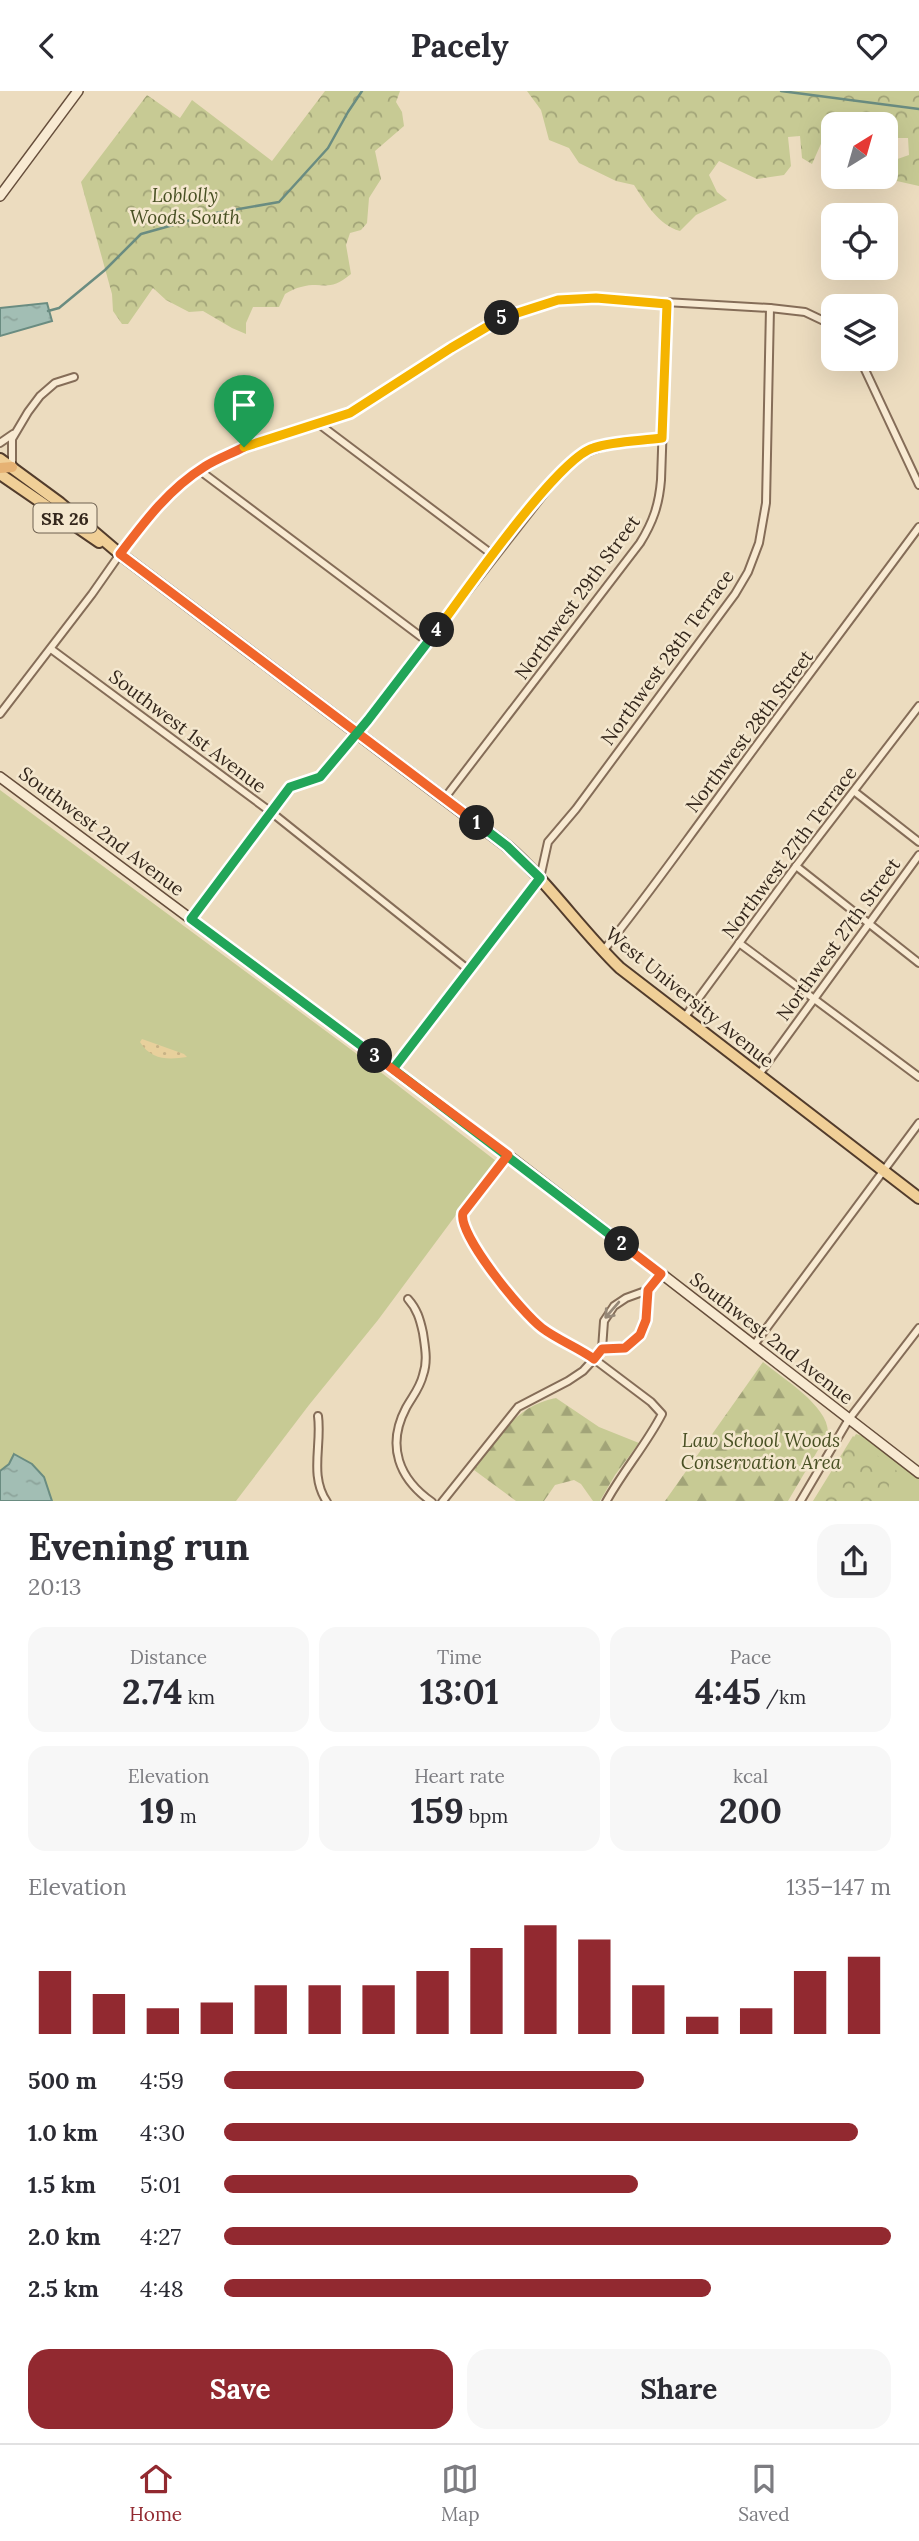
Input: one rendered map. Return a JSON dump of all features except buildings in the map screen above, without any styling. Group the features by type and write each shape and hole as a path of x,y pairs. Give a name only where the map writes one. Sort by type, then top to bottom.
{"main road":[{"path":"0,195 78,91"},
{"name":"West University Avenue","path":"0,459 6,468 97,533 120,554 507,846 540,878 620,968 919,1198"},
{"name":"West University Avenue","path":"0,474 93,539 120,554"},
{"name":"Southwest 2nd Avenue","path":"0,777 508,1155 919,1473"}],"street":[{"path":"0,714 159,504 199,470 244,447 350,413 498,320 558,300 596,298 770,308 805,312 821,320"},
{"name":"Northwest 29th Street","path":"444,799 653,523 660,500 667,304"},
{"name":"Northwest 28th Terrace","path":"540,878 548,842 735,594 748,572 759,543 766,503 770,308"},
{"path":"866,371 919,485"},
{"path":"0,443 14,433 40,396 55,383 74,377"},
{"path":"319,424 493,555"},
{"path":"6,468 14,457 11,444 14,433"},
{"path":"191,919 290,787 320,777 357,733 493,555 564,468 592,448 662,438"},
{"path":"199,470 428,642"},
{"name":"Northwest 28th Street","path":"603,951 645,899 919,527"},
{"name":"Southwest 1st Avenue","path":"51,649 271,812 470,971"},
{"name":"Northwest 27th Terrace","path":"684,1018 919,706"},
{"path":"910,719 919,725"},
{"path":"855,792 919,842"},
{"name":"Northwest 27th Street","path":"758,1076 919,855"},
{"path":"796,866 919,963"},
{"path":"393,1069 540,878"},
{"path":"739,943 919,1077"},
{"path":"754,1345 919,1123"},
{"path":"508,1155 463,1213 462,1219 473,1244 523,1310 549,1333 594,1359 651,1402 662,1414 652,1433 615,1483 606,1501"},
{"path":"442,1501 518,1406 568,1381 594,1359 602,1349 602,1327 610,1310 626,1298 648,1290 661,1274"},
{"path":"602,1349 625,1348 640,1335 646,1320 648,1290"},
{"path":"408,1299 417,1309 426,1351 425,1368 420,1385 404,1411 396,1440 397,1457 415,1490 432,1501"},
{"path":"800,1501 849,1419 919,1328"},
{"path":"318,1416 320,1428 317,1472 319,1488 327,1501"}],"green space":[{"name":"Loblolly Woods South","path":"325,91 400,91 396,102 402,112 404,126 375,151 381,179 369,198 367,223 361,230 350,233 346,245 351,274 331,285 299,287 285,294 279,307 253,307 246,323 246,334 203,311 189,312 166,300 153,288 128,324 122,324 113,311 112,294 81,182 147,95 180,118 192,100 272,161"},
{"path":"527,91 919,91 919,186 898,181 898,159 909,155 908,138 898,138 898,112 821,112 821,144 812,164 802,158 800,136 788,137 791,166 784,175 757,179 719,161 709,175 717,192 727,200 696,215 680,231 659,219 634,185 616,181 579,163 569,148 549,140 541,110"},
{"path":"0,790 361,1057 496,1161 378,1320 236,1501 0,1501"},
{"name":"Law School Woods Conservation Area","path":"763,1362 813,1403 826,1423 828,1433 788,1501 665,1501"},
{"path":"556,1398 599,1427 639,1443 600,1501 593,1501 581,1484 574,1480 555,1485 544,1501 516,1501 474,1470 518,1416 541,1402"},
{"path":"856,1434 863,1436 919,1479 919,1501 814,1501"},
{"path":"853,1436 897,1471 889,1485 885,1501 813,1501"}],"sand":[{"path":"142,1039 187,1057 167,1058 155,1055 144,1048 140,1042"}],"water":[{"path":"47,303 52,321 0,336 0,308"},
{"path":"14,1454 32,1464 44,1477 52,1501 0,1501 0,1471 9,1464"}],"waterway":[{"path":"48,311 59,308 105,270 141,234 216,213 279,202 328,148 362,91"},
{"path":"781,91 919,109"}],"route":[{"path":"244,447 205,466 182,483 159,504 120,554 357,733 444,799 507,846 540,878 393,1069 508,1155 661,1274 648,1290 643,1330 629,1346 602,1349 594,1359 549,1333 523,1310 473,1244 461,1218 508,1155 191,919 290,787 320,777 343,751 352,739 357,733 368,720 493,555 564,468 592,448 662,438 667,304 596,298 558,300 539,305 498,320 350,413 244,447"}]}
